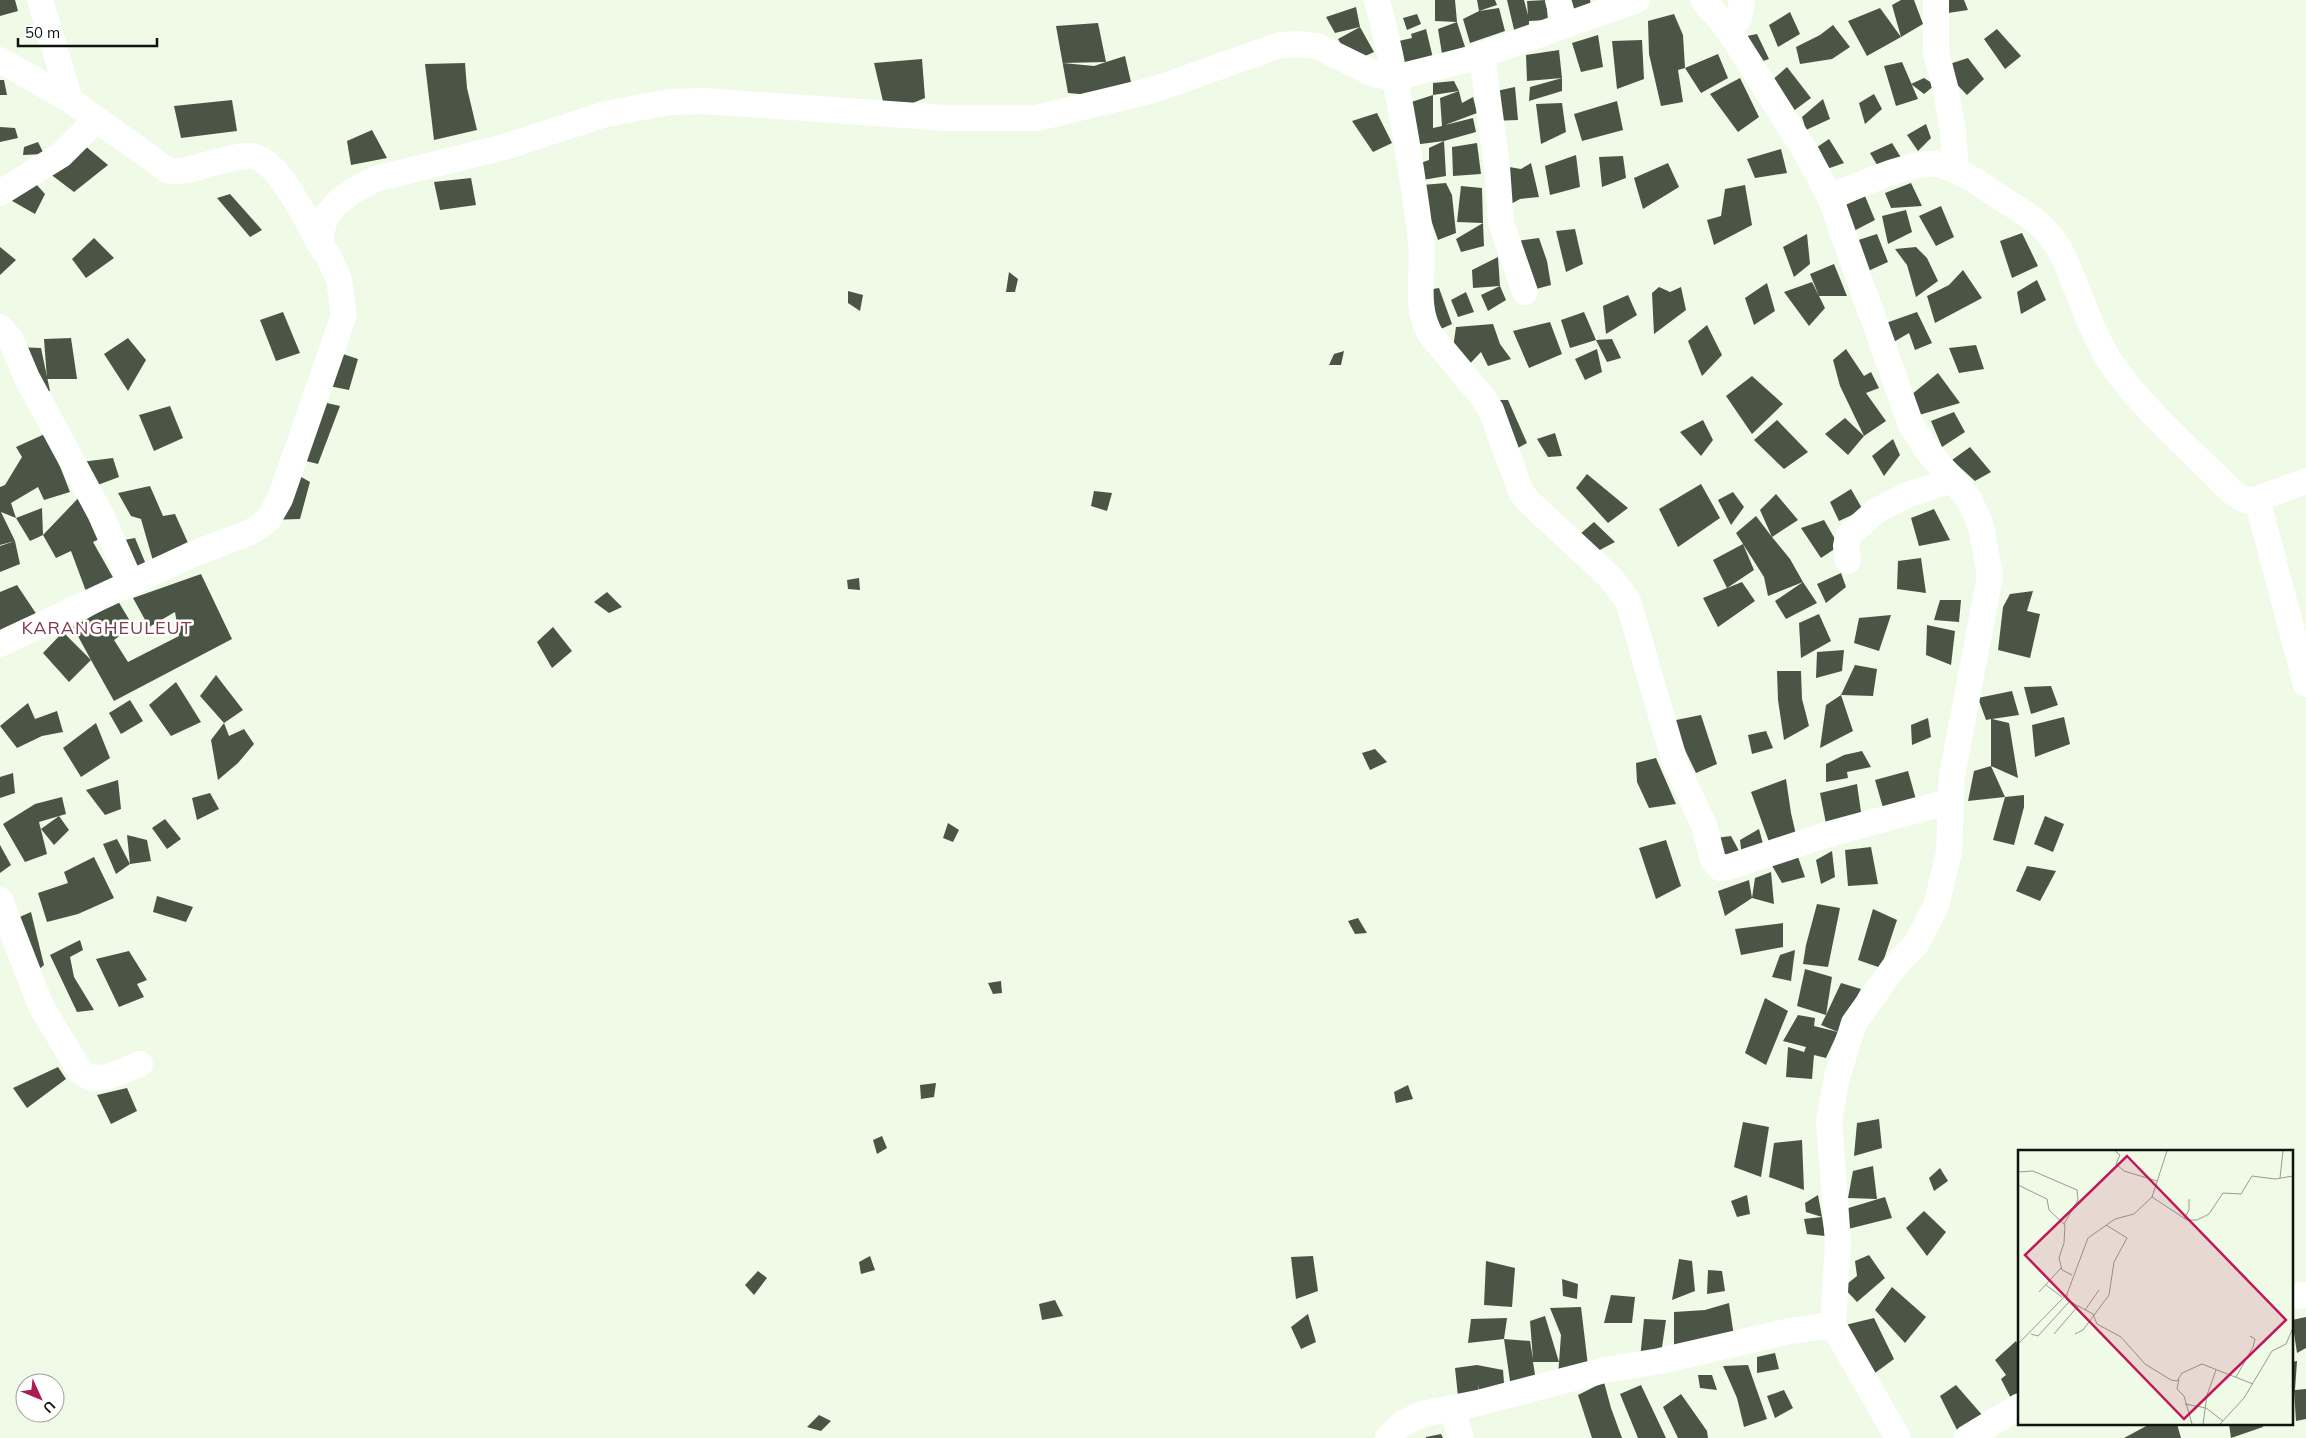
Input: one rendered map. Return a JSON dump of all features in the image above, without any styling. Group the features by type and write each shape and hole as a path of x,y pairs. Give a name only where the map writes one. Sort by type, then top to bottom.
{"street":[{"path":"40,0 70,100"},
{"path":"1376,0 1394,78 1422,249 1419,302 1424,323 1430,334 1481,395 1491,410 1521,492 1528,501 1612,579 1628,601 1676,766 1704,825 1714,863 1720,868 1730,867 1830,834 1951,800"},
{"path":"321,246 326,216 353,191 375,179 499,149 624,110 670,102 704,101 946,118 1037,118 1153,90 1280,45 1299,44 1317,46 1374,74 1394,78 1482,55 1562,12 1637,0"},
{"path":"1703,0 1728,30 1808,154 1830,198 1911,425 1926,450 1970,500 1981,526 1990,576 1952,776 1949,852 1936,906 1916,944 1891,971 1854,1023 1837,1077 1829,1121 1838,1242 1833,1325 1898,1438"},
{"path":"1728,30 1739,18 1742,0"},
{"path":"1936,0 1936,52 1952,124 1956,171"},
{"path":"1482,55 1497,167 1501,223 1525,292"},
{"path":"0,60 70,100 162,167 173,172 242,156 256,157 264,162 279,175 328,255 339,280 344,315 280,500 268,520 251,532 193,554 0,644"},
{"path":"0,193 61,155 97,120"},
{"path":"1830,198 1890,173 1924,165 1939,164 1956,171 2041,223 2063,256 2098,342 2130,388 2232,492 2245,500 2257,499 2306,481"},
{"path":"0,327 11,340 31,385 88,489 131,583"},
{"path":"1848,561 1846,546 1848,536 1876,511 1906,495 1953,480"},
{"path":"2257,499 2306,684"},
{"path":"0,900 41,1006 80,1071 90,1078 98,1080 140,1064"},
{"path":"1388,1438 1402,1424 1422,1414 1606,1370 1660,1361 1790,1331 1833,1325"},
{"path":"1967,1438 2018,1407"},
{"path":"1452,1408 1461,1438"}],"building":[{"path":"0,0 15,0 18,11 0,16"},
{"path":"1435,0 1455,0 1457,22 1435,21"},
{"path":"1477,0 1495,0 1497,5 1479,11"},
{"path":"1507,0 1524,0 1528,15 1527,1 1546,0 1548,20 1529,21 1529,37 1516,38"},
{"path":"1558,0 1590,0 1591,5 1562,13"},
{"path":"1901,0 1914,0 1923,24 1901,37 1892,5"},
{"path":"1942,0 1964,0 1968,10 1948,13"},
{"path":"1356,7 1360,27 1335,33 1326,17"},
{"path":"1499,8 1505,31 1470,43 1463,19 1479,11"},
{"path":"1880,8 1901,37 1867,56 1848,21"},
{"path":"1790,12 1800,34 1778,47 1769,25"},
{"path":"1417,14 1421,24 1407,30 1403,18"},
{"path":"1674,14 1683,35 1685,68 1678,70 1683,102 1661,106 1649,54 1648,21"},
{"path":"1457,22 1465,47 1442,54 1438,29"},
{"path":"1098,23 1106,62 1125,56 1134,95 1101,96 1068,93 1056,26","holes":["1106,62 1094,66 1063,63"]},
{"path":"1833,25 1850,47 1832,59 1800,64 1796,47 1820,35"},
{"path":"1360,27 1374,52 1352,62 1338,39"},
{"path":"1426,29 1433,58 1392,70 1390,43 1412,38 1411,34"},
{"path":"1997,29 2021,56 2005,69 1984,39"},
{"path":"1757,34 1769,59 1751,65 1747,36"},
{"path":"1598,35 1603,67 1581,72 1572,43"},
{"path":"1642,40 1644,79 1617,89 1612,41"},
{"path":"1559,50 1562,78 1527,81 1526,55"},
{"path":"1718,54 1728,78 1701,93 1685,68"},
{"path":"1968,58 1984,79 1967,95 1940,67"},
{"path":"922,59 925,98 886,114 874,63"},
{"path":"1902,62 1918,99 1896,106 1884,66"},
{"path":"465,63 467,88 477,130 434,140 425,64"},
{"path":"1787,67 1811,98 1784,118 1771,81"},
{"path":"1562,78 1562,91 1529,101 1530,87"},
{"path":"1740,78 1759,117 1738,132 1710,94"},
{"path":"1924,78 1935,85 1924,94 1911,84"},
{"path":"0,80 4,80 7,95 0,95"},
{"path":"1454,81 1459,91 1433,95 1433,83"},
{"path":"1515,87 1518,120 1491,121 1487,93"},
{"path":"1459,91 1462,103 1473,97 1477,113 1445,125 1473,118 1476,132 1444,141 1413,145 1399,106 1433,95 1433,128 1442,126 1440,98"},
{"path":"1874,94 1882,109 1865,124 1859,103"},
{"path":"1823,99 1830,119 1806,130 1802,117"},
{"path":"232,100 237,131 181,138 174,106"},
{"path":"1617,101 1623,130 1582,141 1574,114"},
{"path":"1562,103 1566,132 1541,144 1536,104"},
{"path":"1377,113 1392,143 1373,152 1352,121"},
{"path":"1926,124 1931,138 1918,151 1907,135"},
{"path":"0,127 15,128 18,138 0,142"},
{"path":"372,130 387,158 351,165 347,141"},
{"path":"1829,139 1844,163 1824,170 1807,154"},
{"path":"78,140 108,165 74,192 41,167"},
{"path":"1444,141 1446,176 1411,182 1409,167 1429,160 1429,148"},
{"path":"38,142 44,154 23,155 24,147"},
{"path":"1477,143 1481,174 1453,176 1452,147"},
{"path":"1892,143 1905,164 1880,170 1870,153"},
{"path":"1781,149 1787,173 1755,178 1747,159"},
{"path":"1576,155 1580,187 1550,195 1545,166"},
{"path":"1623,156 1626,178 1602,187 1599,157"},
{"path":"1531,163 1539,197 1520,199 1500,210 1503,166 1521,169"},
{"path":"1668,163 1679,187 1643,209 1634,178"},
{"path":"28,175 45,194 35,214 0,194"},
{"path":"471,178 476,205 440,210 434,182"},
{"path":"1446,183 1452,195 1456,233 1438,240 1422,194 1422,185"},
{"path":"1911,183 1922,206 1891,208 1885,193"},
{"path":"1745,185 1752,225 1714,245 1707,220 1721,216 1725,189"},
{"path":"1461,186 1482,188 1483,223 1457,222"},
{"path":"230,194 262,230 250,237 217,198"},
{"path":"1865,196 1875,220 1844,236 1834,210"},
{"path":"1941,206 1954,237 1936,246 1919,216"},
{"path":"1906,210 1912,232 1888,244 1882,216"},
{"path":"1483,223 1484,246 1461,252 1456,239"},
{"path":"1575,229 1583,264 1566,272 1556,231"},
{"path":"2022,233 2038,266 2012,278 2000,241"},
{"path":"1807,234 1810,264 1794,277 1783,247"},
{"path":"1877,234 1888,262 1857,276 1846,244"},
{"path":"94,238 114,258 86,278 72,259"},
{"path":"1539,238 1547,261 1551,285 1525,292 1508,242"},
{"path":"0,247 16,260 0,275"},
{"path":"1916,247 1927,258 1938,281 1916,297 1907,265 1895,249"},
{"path":"1498,257 1500,286 1473,288 1472,270"},
{"path":"1834,264 1847,296 1819,296 1810,274"},
{"path":"1963,270 1982,298 1935,323 1927,296 1949,285"},
{"path":"1009,272 1018,279 1015,292 1006,292"},
{"path":"2037,280 2046,300 2021,314 2017,292"},
{"path":"1812,282 1825,308 1809,326 1784,292"},
{"path":"1767,283 1775,311 1754,325 1745,298"},
{"path":"1500,286 1506,300 1488,311 1481,295"},
{"path":"1659,287 1670,292 1681,287 1686,310 1654,334 1652,293"},
{"path":"1439,288 1452,324 1430,334 1420,291"},
{"path":"848,291 863,295 860,311 848,303"},
{"path":"1466,292 1474,312 1458,317 1451,300"},
{"path":"1628,295 1637,315 1606,334 1603,306"},
{"path":"283,312 300,353 276,361 260,320"},
{"path":"1584,312 1596,340 1570,348 1561,320"},
{"path":"1917,312 1932,343 1915,350 1909,333 1892,343 1883,324"},
{"path":"1550,322 1562,354 1529,368 1513,331"},
{"path":"1493,324 1500,344 1511,359 1488,366 1481,352 1462,372 1453,348 1456,327"},
{"path":"1707,325 1722,355 1702,376 1688,341"},
{"path":"71,338 77,379 47,379 44,339"},
{"path":"128,338 146,360 128,391 104,354"},
{"path":"1612,339 1621,358 1607,362 1596,340"},
{"path":"1976,345 1984,369 1959,373 1949,348"},
{"path":"14,347 41,348 50,391 34,392"},
{"path":"1597,349 1602,372 1585,380 1575,359"},
{"path":"1846,349 1864,376 1871,372 1879,388 1866,393 1886,421 1864,436 1840,386 1833,360"},
{"path":"331,350 358,359 349,390 319,384"},
{"path":"1344,351 1341,365 1329,365 1334,354"},
{"path":"1938,373 1960,403 1919,415 1911,395"},
{"path":"1752,376 1783,404 1752,434 1726,396"},
{"path":"314,400 340,406 318,464 294,458"},
{"path":"1490,400 1508,400 1527,443 1507,454"},
{"path":"170,406 183,438 154,451 139,415"},
{"path":"1954,412 1965,432 1942,447 1931,421"},
{"path":"1845,418 1864,436 1848,455 1825,434"},
{"path":"1703,420 1713,440 1701,456 1680,432"},
{"path":"1777,420 1808,452 1784,469 1754,440"},
{"path":"47,433 70,492 44,500 38,487 11,503 16,518 1,512 15,541 0,545 0,487 5,485 22,457 16,447"},
{"path":"1555,433 1562,456 1548,457 1537,439"},
{"path":"1893,439 1900,455 1884,476 1872,456"},
{"path":"1970,447 1991,472 1975,481 1952,460"},
{"path":"113,458 119,477 87,489 81,462"},
{"path":"289,470 310,482 300,519 268,520"},
{"path":"1587,474 1628,508 1608,523 1576,488"},
{"path":"1701,484 1720,518 1678,547 1659,509"},
{"path":"150,486 163,516 175,514 193,554 153,561 141,519 131,516 118,493"},
{"path":"87,489 110,534 93,542 119,588 87,594 71,551 56,558 43,535"},
{"path":"1851,489 1863,510 1839,521 1830,502"},
{"path":"1094,491 1112,493 1107,511 1091,506"},
{"path":"1733,492 1744,507 1731,525 1718,500"},
{"path":"1776,494 1798,520 1772,537 1760,510"},
{"path":"42,508 43,535 30,541 16,518"},
{"path":"1934,509 1950,540 1919,546 1911,518"},
{"path":"1756,516 1790,559 1803,582 1768,596 1764,577 1736,533"},
{"path":"1824,520 1839,546 1821,558 1801,528"},
{"path":"1594,522 1615,542 1594,553 1572,541"},
{"path":"135,538 150,574 131,583 113,542"},
{"path":"15,541 20,564 0,572 0,546"},
{"path":"1743,544 1754,570 1727,588 1713,560"},
{"path":"1921,558 1926,593 1897,589 1898,561"},
{"path":"1841,573 1846,587 1826,603 1817,584"},
{"path":"201,574 232,639 114,701 73,627 118,601 133,626 114,640 128,662 179,636 175,612 149,627 133,598"},
{"path":"859,578 860,590 848,589 847,580"},
{"path":"1742,582 1755,601 1718,627 1703,598"},
{"path":"1803,582 1817,603 1786,619 1775,601"},
{"path":"17,585 43,624 0,643 0,592"},
{"path":"2033,591 2027,611 2040,614 2030,658 1998,650 2003,607 2010,594"},
{"path":"607,592 622,607 609,613 594,602"},
{"path":"1940,600 1961,600 1959,622 1934,620"},
{"path":"1819,614 1831,641 1801,658 1799,623"},
{"path":"1891,615 1879,651 1854,643 1859,618"},
{"path":"1927,625 1955,631 1951,665 1926,655"},
{"path":"553,627 572,651 552,668 537,642"},
{"path":"63,632 91,660 69,682 43,653"},
{"path":"1844,650 1842,671 1816,678 1817,652"},
{"path":"1855,665 1877,669 1873,696 1841,695"},
{"path":"1777,671 1801,671 1802,699 1809,726 1784,740 1778,700"},
{"path":"216,675 243,710 224,723 200,696"},
{"path":"176,682 201,722 171,736 149,705"},
{"path":"2051,686 2058,705 2031,714 2024,687"},
{"path":"2012,691 2019,715 1992,719 2009,723 2018,778 1991,766 1991,719 1986,720 1978,698"},
{"path":"1841,695 1853,731 1820,748 1826,705"},
{"path":"130,700 143,721 121,734 109,713"},
{"path":"28,703 35,719 57,711 63,732 42,736 17,748 0,726"},
{"path":"1701,715 1717,764 1696,773 1671,721"},
{"path":"2064,717 2070,744 2035,757 2032,725"},
{"path":"1928,718 1931,737 1912,745 1911,725"},
{"path":"96,723 110,758 81,777 63,748"},
{"path":"224,723 229,736 244,729 254,744 238,763 218,780 211,740"},
{"path":"1766,731 1773,748 1752,754 1748,735"},
{"path":"1375,749 1387,762 1370,770 1362,753"},
{"path":"1862,751 1871,767 1847,772 1848,778 1826,782 1826,764 1844,755"},
{"path":"1656,758 1676,804 1649,808 1637,782 1636,763"},
{"path":"1991,766 2005,797 1968,801 1974,771"},
{"path":"1908,771 1917,803 1886,818 1875,780"},
{"path":"13,773 15,793 0,798 0,777"},
{"path":"1786,779 1797,839 1773,853 1751,792"},
{"path":"118,780 121,809 105,815 86,790"},
{"path":"1857,784 1862,819 1827,829 1820,793"},
{"path":"210,793 219,809 197,820 192,798"},
{"path":"2024,795 2024,807 2014,845 1993,840 2005,797"},
{"path":"62,797 66,814 39,822 47,854 25,862 3,824 35,804"},
{"path":"59,816 69,830 54,845 41,829"},
{"path":"2045,816 2064,824 2053,852 2034,844"},
{"path":"165,819 181,839 167,849 152,828"},
{"path":"948,823 959,830 953,842 943,838"},
{"path":"1759,829 1766,855 1742,857 1740,840"},
{"path":"127,835 147,840 151,861 130,864"},
{"path":"1731,836 1745,862 1725,868 1708,839"},
{"path":"117,839 130,864 116,874 103,844"},
{"path":"1666,840 1681,886 1656,899 1639,848"},
{"path":"0,845 11,865 0,873"},
{"path":"1871,847 1878,884 1848,886 1845,850"},
{"path":"1832,851 1835,877 1821,884 1816,860"},
{"path":"94,857 114,898 78,914 47,922 38,893 68,883 64,872"},
{"path":"1798,857 1805,877 1782,883 1770,862"},
{"path":"2027,866 2056,871 2040,901 2016,891"},
{"path":"1771,872 1774,904 1752,898 1755,878"},
{"path":"1749,880 1752,898 1725,916 1718,891"},
{"path":"157,896 193,907 186,922 153,912"},
{"path":"1817,904 1840,908 1828,967 1803,964"},
{"path":"1873,909 1897,920 1881,968 1858,960"},
{"path":"31,912 44,965 30,977 15,919"},
{"path":"1358,918 1367,933 1355,934 1348,921"},
{"path":"1783,923 1783,947 1741,955 1735,929"},
{"path":"80,940 83,950 70,957 74,977 94,1010 77,1012 50,955"},
{"path":"1795,950 1791,981 1772,977 1780,955"},
{"path":"129,951 147,980 137,984 144,997 119,1007 96,959"},
{"path":"1805,969 1832,977 1826,1015 1797,1006"},
{"path":"1001,981 1002,993 993,994 988,983"},
{"path":"1841,983 1861,989 1838,1032 1821,1025"},
{"path":"1765,998 1788,1011 1766,1065 1745,1053"},
{"path":"1798,1015 1815,1018 1814,1026 1838,1032 1826,1058 1814,1055 1812,1079 1786,1077 1788,1047 1804,1052 1806,1047 1783,1041"},
{"path":"58,1067 66,1079 27,1108 13,1088"},
{"path":"936,1083 934,1097 921,1099 920,1085"},
{"path":"1408,1085 1413,1099 1396,1103 1394,1092"},
{"path":"127,1088 137,1111 111,1124 97,1095"},
{"path":"1879,1119 1882,1148 1854,1156 1857,1123"},
{"path":"1743,1122 1769,1127 1761,1177 1734,1167"},
{"path":"882,1136 887,1148 877,1154 873,1140"},
{"path":"1802,1140 1804,1190 1769,1177 1774,1143"},
{"path":"1873,1166 1877,1199 1848,1198 1853,1171"},
{"path":"1940,1168 1948,1181 1934,1191 1929,1178"},
{"path":"1747,1195 1750,1214 1737,1217 1731,1201"},
{"path":"1818,1195 1822,1217 1806,1212 1805,1203"},
{"path":"1885,1197 1892,1218 1848,1229 1845,1209"},
{"path":"1924,1211 1946,1232 1927,1256 1906,1228"},
{"path":"1822,1217 1825,1236 1807,1234 1804,1219"},
{"path":"1869,1255 1885,1278 1857,1302 1843,1287 1857,1276 1855,1261"},
{"path":"870,1256 875,1270 861,1274 859,1262"},
{"path":"1313,1256 1318,1291 1296,1299 1291,1257"},
{"path":"1679,1259 1692,1261 1695,1291 1672,1300"},
{"path":"1486,1261 1515,1268 1512,1307 1484,1305"},
{"path":"1708,1270 1722,1271 1725,1291 1707,1294"},
{"path":"758,1271 767,1278 754,1295 745,1285"},
{"path":"1562,1279 1578,1284 1577,1299 1563,1296"},
{"path":"1892,1287 1926,1317 1905,1343 1875,1310"},
{"path":"1611,1295 1635,1297 1632,1323 1604,1323"},
{"path":"1055,1300 1063,1316 1042,1320 1039,1304"},
{"path":"1729,1303 1735,1343 1674,1352 1674,1312 1705,1310"},
{"path":"1581,1307 1589,1374 1558,1376 1561,1335 1550,1308"},
{"path":"1308,1314 1316,1342 1301,1349 1291,1327"},
{"path":"1545,1316 1559,1362 1533,1362 1537,1387 1511,1388 1504,1339 1530,1341 1533,1359 1530,1321"},
{"path":"2306,1317 2306,1348 2297,1353 2294,1333 2294,1320"},
{"path":"1507,1318 1504,1339 1468,1343 1471,1319"},
{"path":"1874,1318 1894,1359 1875,1373 1845,1325"},
{"path":"1644,1319 1666,1320 1660,1361 1640,1359"},
{"path":"2016,1341 2018,1346 2018,1406 2016,1408 2001,1379 2006,1375 1995,1360"},
{"path":"1775,1353 1779,1369 1757,1373 1757,1357"},
{"path":"2297,1361 2295,1390 2306,1389 2306,1419 2296,1421 2294,1392 2294,1362"},
{"path":"1477,1365 1503,1370 1505,1396 1479,1396 1478,1384 1478,1403 1459,1406 1455,1368"},
{"path":"1748,1365 1767,1419 1744,1427 1737,1398 1723,1366"},
{"path":"1698,1375 1712,1375 1717,1390 1700,1388"},
{"path":"1604,1382 1622,1438 1592,1438 1578,1395"},
{"path":"1641,1385 1666,1438 1638,1438 1620,1394"},
{"path":"1956,1385 1983,1416 1958,1432 1940,1396"},
{"path":"1784,1390 1793,1408 1775,1418 1767,1396"},
{"path":"1681,1394 1707,1431 1708,1438 1678,1438 1663,1407"},
{"path":"819,1415 831,1421 821,1431 807,1427"},
{"path":"2146,1426 2178,1426 2181,1438 2124,1438"},
{"path":"2229,1426 2263,1426 2263,1427 2231,1438"},
{"path":"1441,1434 1443,1438 1426,1438 1426,1437"}],"district":[{"name":"KARANGHEULEUT","path":"107,628"}]}
